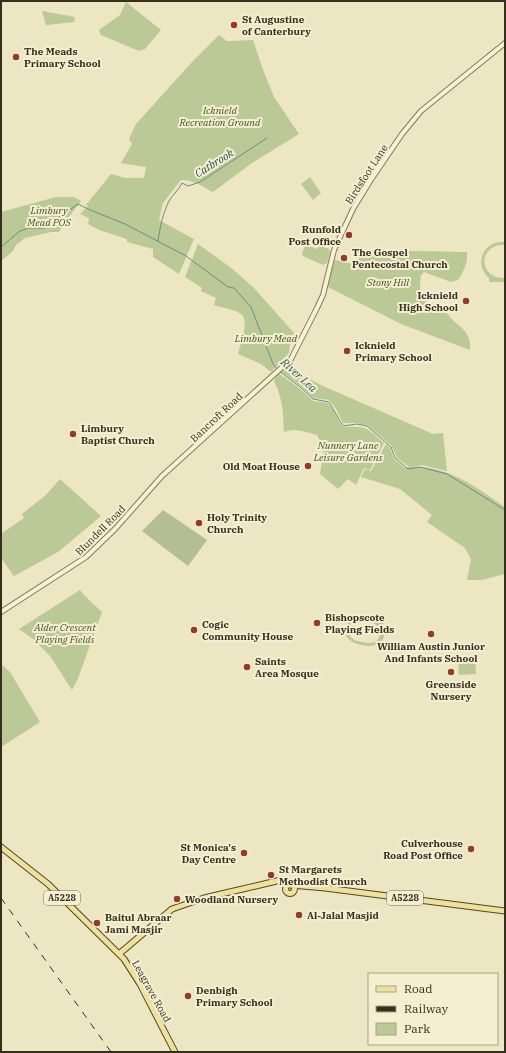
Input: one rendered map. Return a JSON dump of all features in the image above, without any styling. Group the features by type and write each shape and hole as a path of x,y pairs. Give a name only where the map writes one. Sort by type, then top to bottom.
{"main road":[{"name":"Leagrave Road","path":"1,847 48,884 119,954 140,984 175,1052"},
{"path":"281,880 285,890 289,894 305,886"},
{"path":"119,954 172,909 200,899 281,880 294,888 294,891"},
{"path":"285,890 287,886 290,885"},
{"name":"A5228","path":"290,885 505,911"}],"street":[{"name":"Birdsfoot Lane","path":"278,370 290,361 315,312 323,294 334,250 353,209 402,134 422,111 505,43"},
{"name":"Bancroft Road","path":"162,476 278,370"},
{"name":"Blundell Road","path":"1,612 86,557 115,530 162,476"}],"green space":[{"path":"126,2 161,30 145,49 139,51 101,35 99,30 120,15"},
{"path":"42,11 75,17 74,22 46,25"},
{"name":"Icknield Recreation Ground","path":"219,35 227,41 253,40 274,97 299,134 252,163 213,192 194,182 181,180 163,203 159,220 194,239 179,274 153,257 153,249 127,242 127,239 99,230 88,224 89,218 80,214 88,206 86,205 111,174 125,178 144,178 146,167 121,163 132,144 129,139 136,124 192,62"},
{"path":"310,177 321,193 313,200 301,184"},
{"name":"Limbury Mead POS","path":"56,197 74,197 81,201 59,232 51,232 25,238 1,261 1,212"},
{"path":"498,242 505,242 505,245 496,246 490,249 484,261 485,267 489,273 505,278 505,282 489,282 489,278 482,268 482,257 487,248"},
{"name":"Limbury Mead","path":"198,244 230,267 253,287 295,334 290,343 289,353 271,372 261,364 238,354 245,327 244,317 238,312 214,305 216,298 201,291 202,288 185,277"},
{"path":"306,244 316,249 320,246 329,249 330,253 327,263 323,265 303,256 302,253"},
{"name":"Stony Hill","path":"361,250 467,252 465,267 458,280 451,282 424,272 421,275 420,286 421,294 424,300 446,313 462,328 468,337 470,350 401,324 328,287 330,273 335,260 357,265"},
{"path":"284,370 292,370 323,386 433,434 443,433 447,471 422,465 413,467 426,467 462,479 505,507 505,574 482,580 467,580 471,559 465,548 427,522 432,515 400,489 361,477 365,469 371,471 386,444 390,448 394,459 405,468 409,467 397,458 392,446 367,425 343,423 336,409 329,400 313,398 297,383 281,372"},
{"name":"Nunnery Lane Leisure Gardens","path":"278,373 298,387 313,401 328,403 342,427 362,427 384,443 370,470 364,468 356,485 348,479 338,489 320,474 324,448 317,435 296,430 284,432 282,405 274,381"},
{"path":"60,479 101,516 58,552 14,576 1,558 1,534 24,518 22,514 46,495"},
{"path":"163,510 207,540 188,566 142,531"},
{"name":"Alder Crescent Playing Fields","path":"80,590 102,612 77,681 72,690 50,656 33,639 19,629"},
{"path":"350,615 384,622 382,625 384,636 380,643 372,646 353,642 346,636 345,628 352,619 349,618","holes":["360,620 373,623 378,627 380,630 378,640 368,643 355,640 350,636 348,630 349,627 354,622"]},
{"path":"458,656 475,656 476,674 459,675"},
{"path":"1,664 10,672 40,722 1,747"}],"waterway":[{"name":"Catbrook","path":"158,241 162,220 167,206 182,183 188,186 200,182 267,138"},
{"name":"River Lea","path":"1,247 20,231 29,228 44,228 78,204 125,224 186,256 228,287 234,288 251,307 273,364 277,369"},
{"name":"River Lea","path":"279,371 313,399 329,402 343,426 357,424 367,426 391,447 395,458 408,469 420,467 447,474 505,510"}],"railway":[{"path":"1,898 111,1052"}],"place":[{"name":"St Augustine of Canterbury","path":"234,25"},
{"name":"The Meads Primary School","path":"16,57"},
{"name":"Runfold Post Office","path":"349,235"},
{"name":"The Gospel Pentecostal Church","path":"344,258"},
{"name":"Icknield High School","path":"466,301"},
{"name":"Icknield Primary School","path":"347,351"},
{"name":"Limbury Baptist Church","path":"73,434"},
{"name":"Old Moat House","path":"308,466"},
{"name":"Holy Trinity Church","path":"199,523"},
{"name":"Bishopscote Playing Fields","path":"317,623"},
{"name":"Cogic Community House","path":"194,630"},
{"name":"William Austin Junior And Infants School","path":"431,634"},
{"name":"Saints Area Mosque","path":"247,667"},
{"name":"Greenside Nursery","path":"451,672"},
{"name":"Culverhouse Road Post Office","path":"471,849"},
{"name":"St Monica's Day Centre","path":"244,853"},
{"name":"St Margarets Methodist Church","path":"271,875"},
{"name":"Woodland Nursery","path":"177,899"},
{"name":"Al-Jalal Masjid","path":"299,915"},
{"name":"Baitul Abraar Jami Masjir","path":"97,923"},
{"name":"Denbigh Primary School","path":"188,996"}]}
